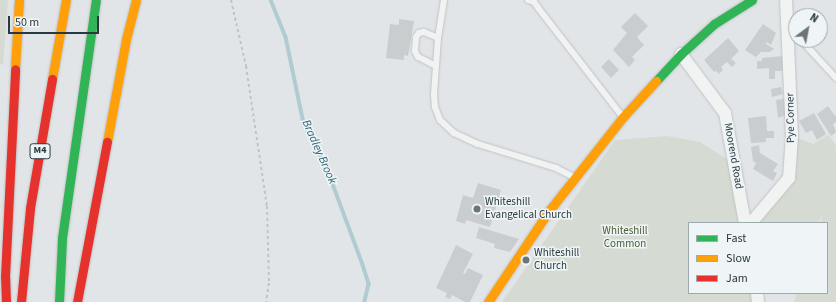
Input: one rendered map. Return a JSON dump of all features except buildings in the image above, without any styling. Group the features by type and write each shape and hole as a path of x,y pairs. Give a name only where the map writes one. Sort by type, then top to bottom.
{"main road":[{"path":"6,302 5,277 10,143 19,0"},
{"name":"M4","path":"21,302 30,208 66,0"},
{"path":"59,302 62,238 96,0"},
{"path":"76,302 126,39 136,0"},
{"path":"488,302 551,205 575,178 623,117 682,54 714,24 752,0"}],"street":[{"name":"Pye Corner","path":"786,0 788,10"},
{"name":"Pye Corner","path":"752,222 789,178 792,136 793,48"},
{"name":"Moorend Road","path":"682,54 725,113 745,222"}],"lane":[{"path":"444,0 438,38 436,66 435,107 440,120 454,133 478,144 556,168 575,178"},
{"path":"528,0 534,2 540,9 623,117"},
{"path":"436,66 418,57 415,51 416,37 419,33 424,32 438,38"},
{"path":"808,48 836,78"}],"path":[{"path":"231,0 246,66 267,206 270,283 266,302"}],"green space":[{"path":"0,0 8,0 3,65 0,64"},
{"path":"828,135 836,145 836,302 794,302 797,294 828,294 828,222 820,222 823,214 819,222 755,222 789,178 792,136 813,144"},
{"name":"Whiteshill Common","path":"667,136 700,142 730,161 740,222 688,222 688,294 752,294 753,302 502,302 615,140"}],"waterway":[{"name":"Bradley Brook","path":"271,0 286,37 304,124 327,168 369,284 365,302"}],"traffic: fast":[{"path":"59,302 62,238 96,0"},
{"path":"656,81 681,54 714,24 752,0"}],"traffic: slow":[{"path":"15,69 19,0"},
{"path":"52,79 66,0"},
{"path":"107,142 126,39 136,0"},
{"path":"488,302 548,212 623,117 656,81"}],"traffic: jam":[{"path":"6,302 5,277 15,69"},
{"path":"21,302 30,208 52,79"},
{"path":"77,302 107,142"}],"place":[{"name":"Whiteshill Evangelical Church","path":"477,209"},
{"name":"Whiteshill Church","path":"526,260"}]}
